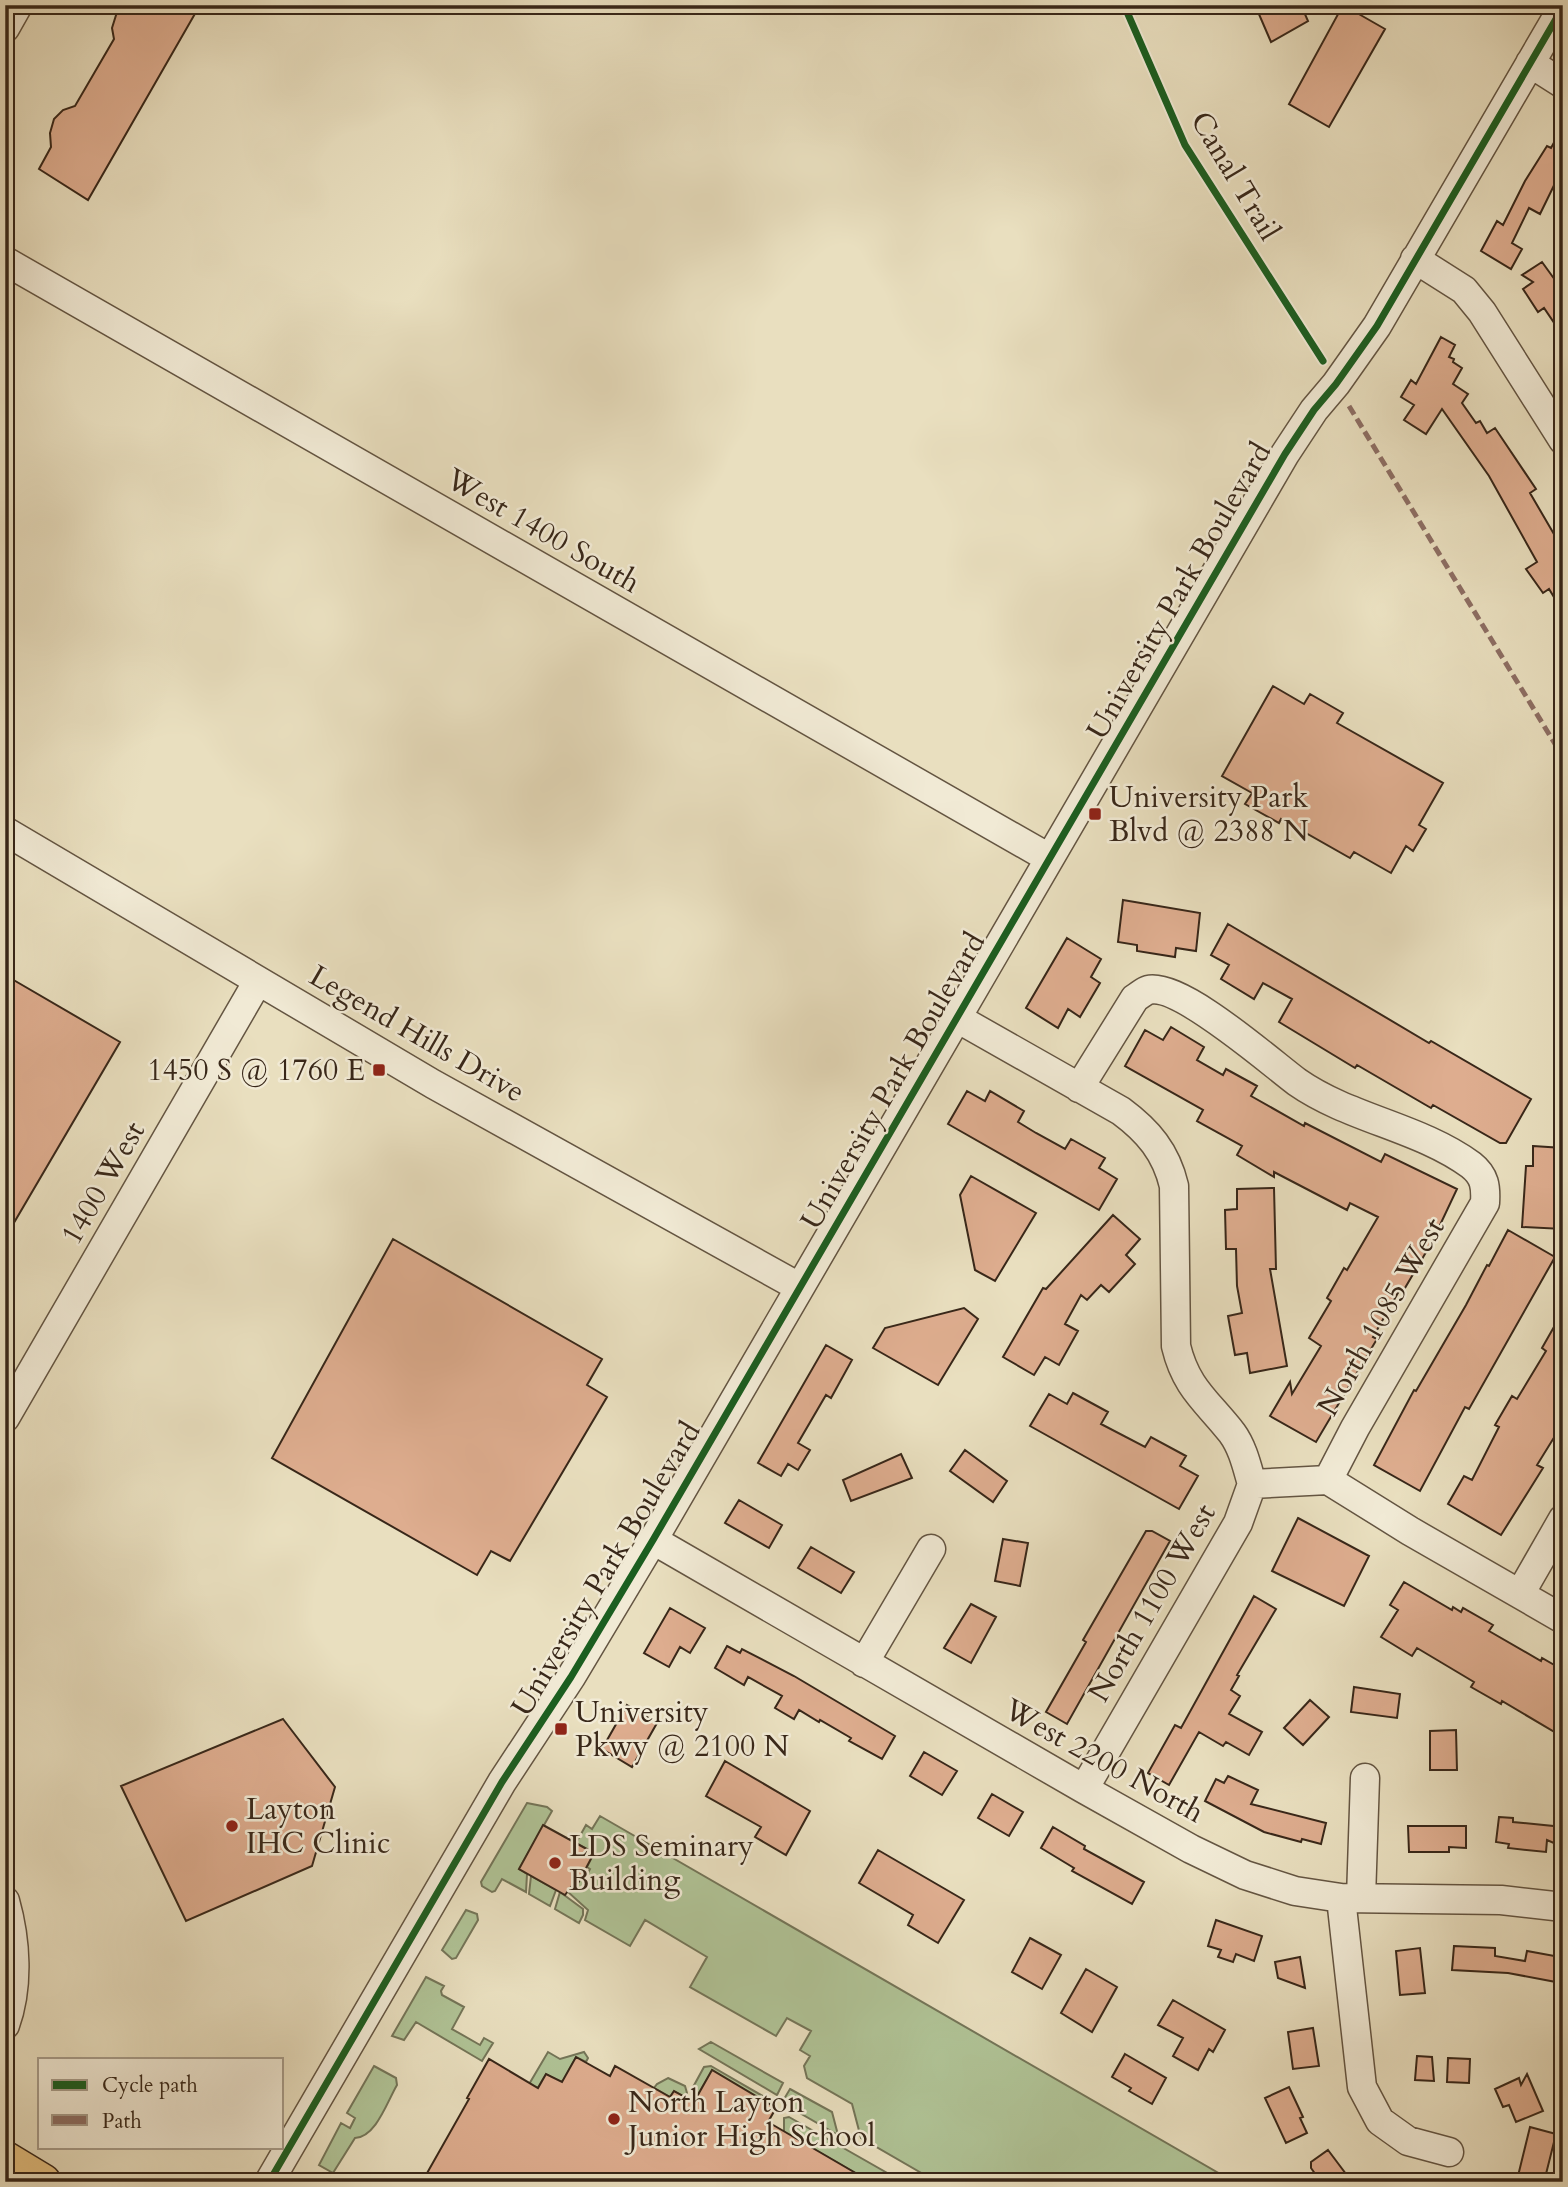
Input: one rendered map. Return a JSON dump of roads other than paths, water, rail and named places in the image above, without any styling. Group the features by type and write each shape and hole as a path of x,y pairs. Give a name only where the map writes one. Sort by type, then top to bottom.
{"main road":[{"path":"5,2160 43,2182"}],"street":[{"path":"5,28 18,5"},
{"name":"University Park Boulevard","path":"269,2182 502,1782 571,1677 653,1540 1285,454 1314,410 1377,326 1563,7"},
{"path":"1530,64 1563,84"},
{"path":"1415,259 1464,290 1482,312 1563,440"},
{"name":"West 1400 South","path":"5,261 1049,858"},
{"name":"Legend Hills Drive","path":"5,831 444,1090 800,1287"},
{"name":"1400 West","path":"5,1418 258,981"},
{"name":"North 1085 West","path":"1079,1088 1126,1009 1148,990 1164,991 1233,1031 1299,1083 1333,1102 1421,1138 1479,1172 1486,1186 1485,1203 1355,1428 1328,1480"},
{"path":"957,1018 1121,1111 1142,1127 1160,1149 1170,1166 1174,1185 1176,1346 1180,1362 1188,1381 1201,1400 1233,1434 1245,1458 1252,1484 1328,1480 1410,1531 1563,1619"},
{"name":"North 1100 West","path":"1084,1789 1238,1523 1252,1484"},
{"path":"1520,1594 1563,1519"},
{"name":"West 2200 North","path":"653,1540 1084,1789 1191,1849 1245,1875 1295,1891 1351,1898 1501,1900 1563,1907"},
{"path":"864,1663 931,1549"},
{"path":"1365,1778 1351,1898 1362,2087 1380,2121 1408,2141 1449,2152"},
{"path":"5,1901 14,1958 13,1987 5,2025"}],"place":[{"name":"University Park Blvd @ 2388 N","path":"1095,814"},
{"name":"1450 S @ 1760 E","path":"379,1070"},
{"name":"University Pkwy @ 2100 N","path":"561,1729"},
{"name":"Layton IHC Clinic","path":"232,1826"},
{"name":"LDS Seminary Building","path":"555,1863"},
{"name":"North Layton Junior High School","path":"614,2119"}]}
